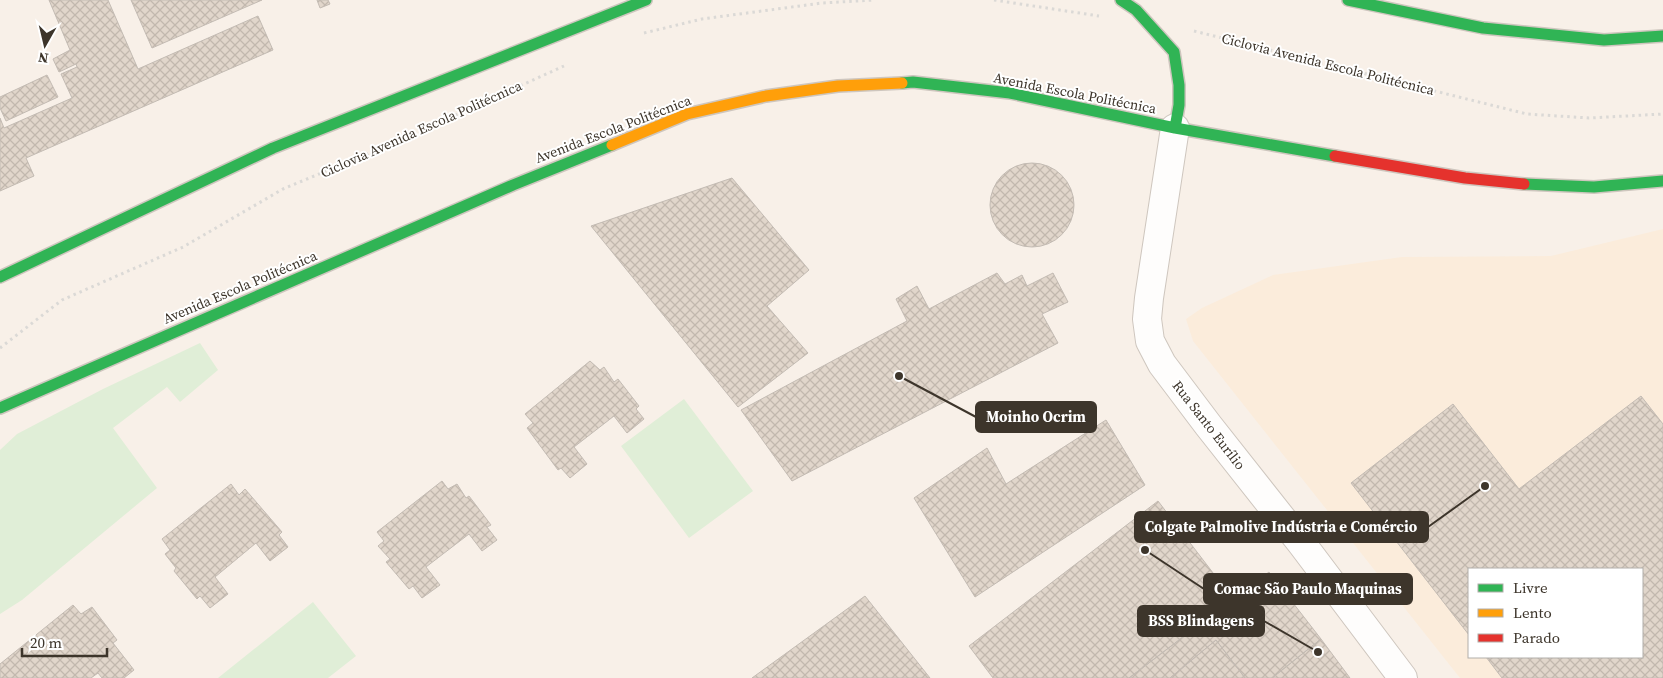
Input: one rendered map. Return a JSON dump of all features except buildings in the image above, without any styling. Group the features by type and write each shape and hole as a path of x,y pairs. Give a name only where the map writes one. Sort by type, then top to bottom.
{"highway":[{"path":"0,277 273,148 646,0"},
{"path":"1121,0 1136,10 1174,52 1179,98 1175,128"},
{"path":"1348,0 1483,28 1604,40 1663,36"},
{"name":"Avenida Escola Politécnica","path":"0,408 522,181 687,114 766,96 838,86 913,82 1010,93 1175,128 1465,178 1532,186 1594,187 1663,181"}],"street":[{"name":"Rua Santo Eurílio","path":"1175,128 1149,298 1147,319 1150,341 1162,364 1403,678"}],"path":[{"path":"637,35 702,19 822,2 875,0"},
{"path":"994,0 1102,17"},
{"name":"Ciclovia Avenida Escola Politécnica","path":"1151,25 1179,27 1527,114 1589,118 1663,114"},
{"name":"Ciclovia Avenida Escola Politécnica","path":"0,348 62,300 183,247 283,190 567,64"}],"shaded area":[{"path":"1663,229 1663,678 1460,678 1193,341 1186,319 1202,308 1273,275 1402,257 1551,256"}],"green space":[{"path":"200,343 218,370 180,402 167,387 113,428 157,488 22,600 0,614 0,450 17,434 103,389"},
{"path":"684,399 753,491 689,538 621,446"},
{"path":"313,602 356,656 328,678 218,678"}],"traffic: fast":[{"path":"0,277 273,148 646,0"},
{"path":"1121,0 1136,10 1174,52 1179,85 1179,105 1175,128"},
{"path":"1348,0 1483,28 1604,40 1663,36"},
{"path":"902,83 913,82 1010,93 1175,128 1335,156"},
{"path":"0,408 513,185 612,145"},
{"path":"1524,184 1594,187 1663,181"}],"traffic: slow":[{"path":"612,145 687,114 766,96 838,86 902,83"}],"traffic: jam":[{"path":"1335,156 1465,178 1524,184"}],"place":[{"name":"Moinho Ocrim","path":"899,376"},
{"name":"Colgate Palmolive Indústria e Comércio","path":"1485,486"},
{"name":"Comac São Paulo Maquinas","path":"1145,550"},
{"name":"BSS Blindagens","path":"1318,652"}]}
